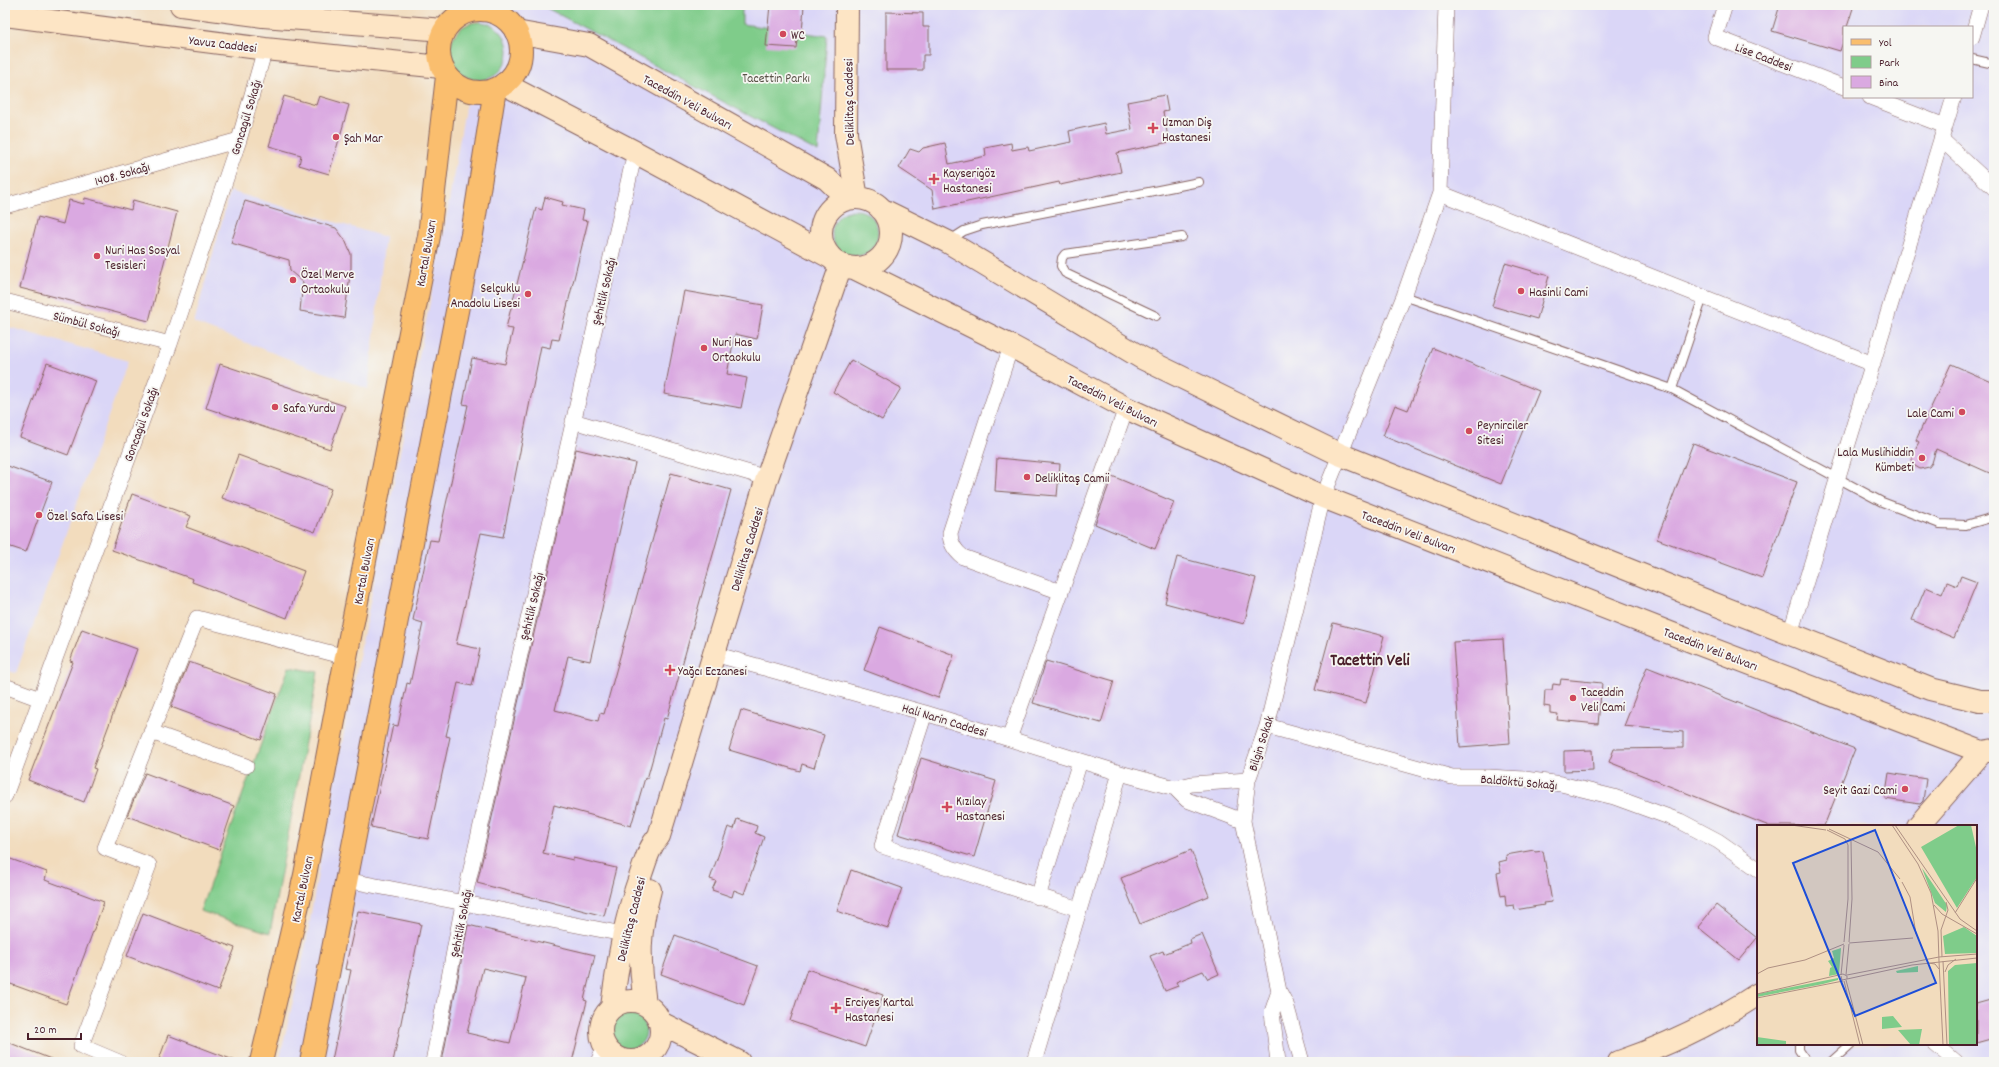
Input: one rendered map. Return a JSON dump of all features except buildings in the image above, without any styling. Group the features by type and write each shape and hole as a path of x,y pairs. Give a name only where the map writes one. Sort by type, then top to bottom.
{"main road":[{"path":"514,29 516,5"},
{"path":"475,10 485,10 505,19 514,29 520,46 520,57 512,76 500,87 485,92 474,92 463,89 444,71 439,56 439,45 450,19 475,10"},
{"name":"Kartal Bulvarı","path":"261,1062 305,875 346,657 430,236 444,71"},
{"path":"311,1062 500,87"}],"street":[{"path":"181,5 265,11 450,19"},
{"name":"Deliklitaş Caddesi","path":"847,5 846,134 852,198"},
{"name":"Bilgin Sokak","path":"1302,1062 1286,1004 1279,991 1243,821 1248,780 1267,726 1322,497 1404,296 1440,192 1446,5"},
{"name":"Lise Caddesi","path":"1725,5 1715,37 1843,87"},
{"path":"1973,34 1982,5"},
{"name":"Yavuz Caddesi","path":"5,15 444,71"},
{"name":"Taceddin Veli Bulvarı","path":"514,29 588,44 827,179 852,198"},
{"name":"Goncagül Sokağı","path":"5,796 170,344 239,140 265,49"},
{"name":"Taceddin Veli Bulvarı","path":"500,87 635,152 842,264 1010,346 1126,408 1322,497 1663,630 1988,751"},
{"path":"1872,98 1943,133 1994,188"},
{"path":"1790,634 1874,364 1954,98"},
{"name":"1408. Sokağı","path":"5,206 239,140"},
{"name":"Şehitlik Sokağı","path":"433,1062 463,904 635,152"},
{"path":"1440,192 1874,364"},
{"path":"881,209 890,225 891,234 885,252 872,264 842,264 821,241 820,232 822,223 832,208 852,198 870,201 881,209 948,242 1142,358 1339,454 1930,689 1980,701 1994,701"},
{"name":"Deliklitaş Caddesi","path":"612,1007 623,934 636,887 651,846 659,836 767,478 842,264"},
{"name":"Sümbül Sokağı","path":"5,301 170,344"},
{"path":"1010,346 950,532 950,538 954,549 963,557 1061,592"},
{"path":"1009,739 1126,408"},
{"path":"573,421 767,478"},
{"path":"119,1062 81,1046 149,865 105,848 197,618 346,657"},
{"name":"Hali Narin Caddesi","path":"714,654 925,713 1080,761 1175,788 1192,784 1248,780"},
{"path":"5,686 40,699"},
{"path":"925,713 882,846 1079,909"},
{"name":"Baldöktü Sokağı","path":"1267,726 1452,777 1488,776 1525,779 1561,784 1614,797 1680,821 1718,841 1757,868"},
{"path":"151,732 246,766"},
{"path":"1919,825 1988,751"},
{"path":"1038,896 1080,761"},
{"path":"1034,1062 1120,773"},
{"name":"Hali Narin Caddesi","path":"1175,788 1187,800 1243,821"},
{"name":"Deliklitaş Caddesi","path":"645,1004 639,955 640,935 644,912 662,848 659,836"},
{"path":"346,880 623,934"},
{"path":"1278,1062 1272,1012 1279,991"},
{"path":"1619,1062 1644,1058 1711,1023 1757,995"},
{"path":"628,1000 645,1004 652,1008 660,1023 660,1040 653,1051 640,1061 617,1058 610,1053 601,1054 602,1021 612,1007 628,1000"},
{"path":"660,1023 740,1062"},
{"path":"1936,1045 1956,1062"}],"lane":[{"path":"1973,59 1994,64"},
{"path":"948,242 964,232 982,225 1199,182"},
{"path":"1156,316 1065,273 1061,266 1062,258 1065,254 1182,237"},
{"path":"1404,296 1672,388 1838,477 1866,495 1940,524 1966,525 1994,517"},
{"path":"1672,388 1703,297"},
{"path":"1799,1045 1799,1050 1807,1062"},
{"path":"1831,1062 1850,1045"}],"shaded area":[{"path":"483,5 1994,5 1994,1062 279,1062 305,949 329,808 443,236"},
{"name":"Özel Merve Ortaokulu","path":"230,191 385,237 368,389 194,323"},
{"name":"Özel Safa Lisesi","path":"5,326 128,361 16,673 5,670"}],"green space":[{"name":"Tacettin Parkı","path":"541,5 742,5 742,24 827,36 818,152"},
{"path":"479,22 495,27 503,35 508,51 503,67 495,75 479,80 463,75 455,67 450,51 455,35 463,27"},
{"path":"860,210 872,216 877,224 877,242 872,250 864,255 850,256 838,250 833,242 832,228 838,216 846,211"},
{"path":"289,667 318,672 270,933 200,911"},
{"path":"632,1013 641,1018 645,1024 645,1038 641,1044 632,1049 624,1049 615,1044 611,1038 610,1027 615,1018 621,1014"}],"place":[{"name":"WC","path":"783,34"},
{"name":"Uzman Diş Hastanesi","path":"1153,128"},
{"name":"Şah Mar","path":"336,137"},
{"name":"Kayserigöz Hastanesi","path":"934,179"},
{"name":"Nuri Has Sosyal Tesisleri","path":"97,256"},
{"name":"Özel Merve Ortaokulu","path":"293,280"},
{"name":"Hasinli Cami","path":"1521,291"},
{"name":"Selçuklu Anadolu Lisesi","path":"528,294"},
{"name":"Nuri Has Ortaokulu","path":"704,348"},
{"name":"Safa Yurdu","path":"275,407"},
{"name":"Lale Cami","path":"1962,412"},
{"name":"Peynirciler Sitesi","path":"1469,431"},
{"name":"Lala Muslihiddin Kümbeti","path":"1922,458"},
{"name":"Deliklitaş Camii","path":"1027,477"},
{"name":"Özel Safa Lisesi","path":"39,515"},
{"name":"Yağcı Eczanesi","path":"670,670"},
{"name":"Taceddin Veli Cami","path":"1573,698"},
{"name":"Seyit Gazi Cami","path":"1905,789"},
{"name":"Kızılay Hastanesi","path":"947,807"},
{"name":"Erciyes Kartal Hastanesi","path":"836,1008"}],"district":[{"name":"Tacettin Veli","path":"1370,659"}]}
